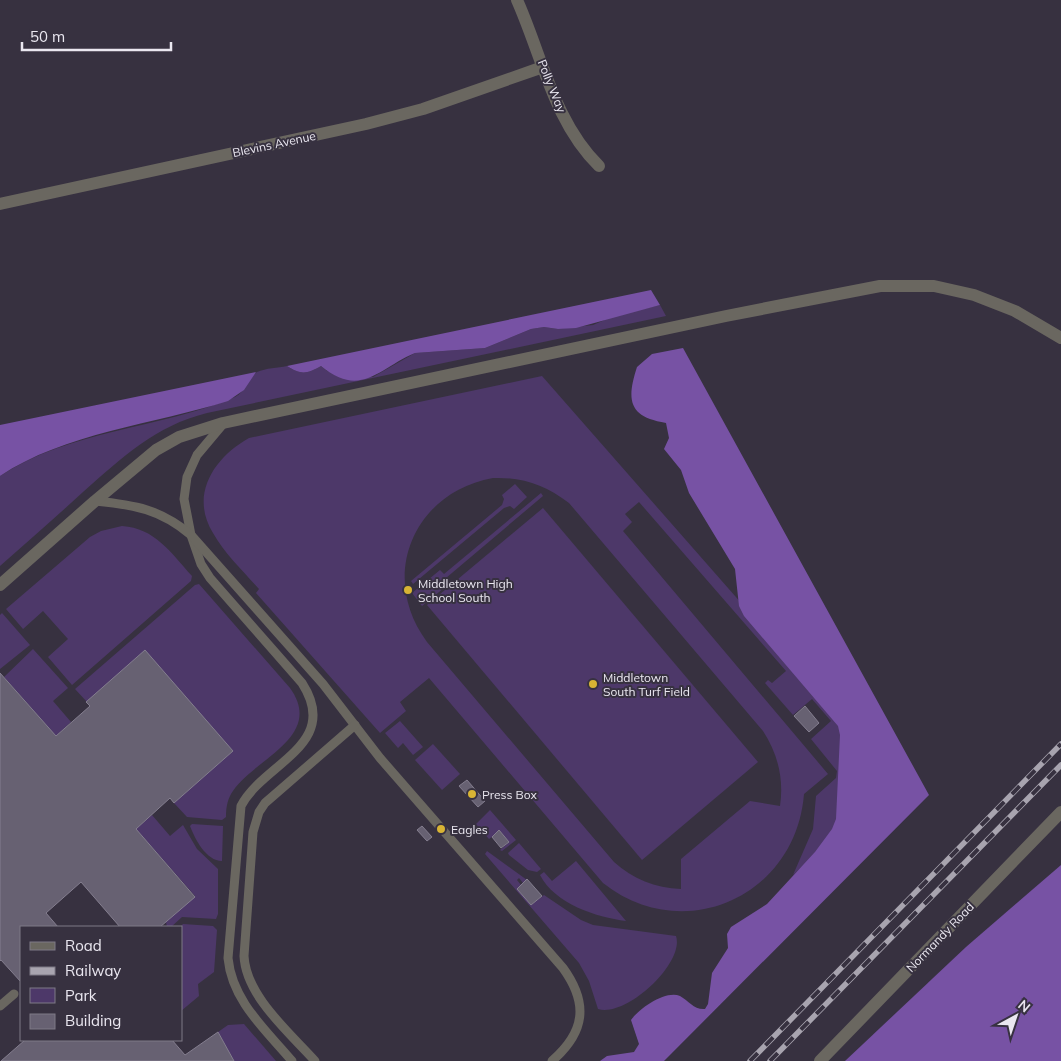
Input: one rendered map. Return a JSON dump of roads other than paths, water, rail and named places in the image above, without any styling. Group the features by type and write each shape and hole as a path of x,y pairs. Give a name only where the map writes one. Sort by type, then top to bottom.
{"street":[{"name":"Polly Way","path":"517,0 571,132 599,166"},
{"name":"Blevins Avenue","path":"0,204 366,124 423,109 543,67"},
{"path":"0,585 95,500 167,443 193,432 223,423 726,316 880,286 934,286 974,295 1015,311 1061,338"},
{"name":"Normandy Road","path":"820,1061 1061,812"}],"lane":[{"path":"223,423 198,454 187,477 184,500 191,535 201,564 210,578 302,682 310,699 311,724 303,744 250,792 241,806 228,958 229,970 236,991 254,1016 292,1061"},
{"path":"95,500 159,512 172,519 191,535 323,684 380,758 571,978 579,995 579,1025 568,1045 552,1061"},
{"path":"315,1061 259,998 246,977 244,956 253,832 259,812 265,803 355,725"},
{"path":"0,1006 14,994"}],"railway":[{"path":"750,1061 1061,744"},
{"path":"770,1061 1061,765"}],"place":[{"name":"Middletown High School South","path":"408,590"},
{"name":"Middletown South Turf Field","path":"593,684"},
{"name":"Press Box","path":"472,794"},
{"name":"Eagles","path":"441,829"}]}
